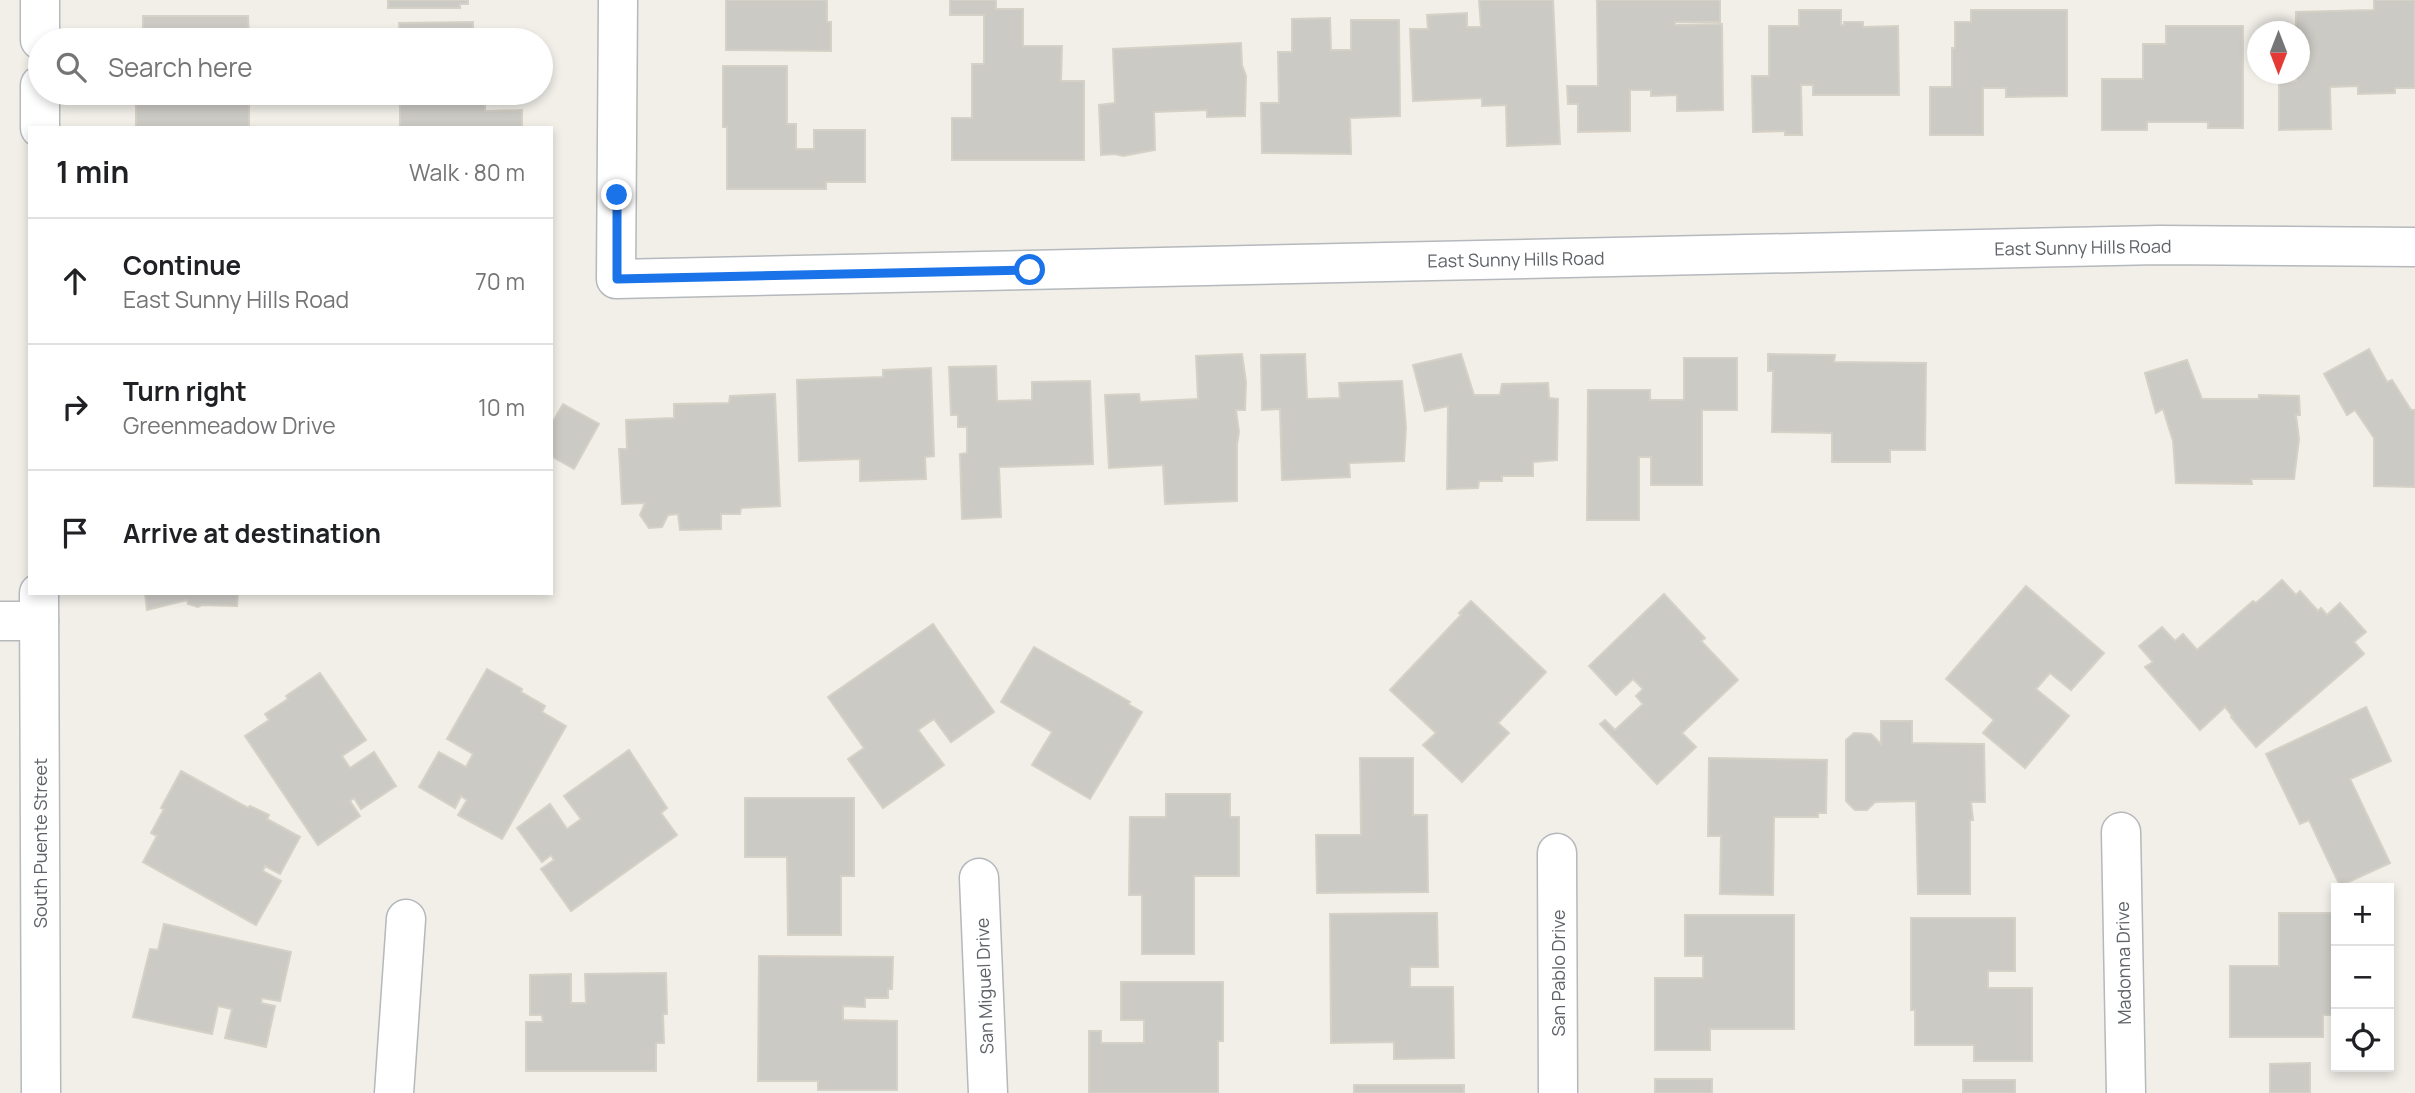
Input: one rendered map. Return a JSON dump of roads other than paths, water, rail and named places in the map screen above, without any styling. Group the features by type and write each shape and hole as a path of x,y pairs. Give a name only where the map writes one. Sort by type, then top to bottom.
{"street":[{"path":"40,0 40,28"},
{"name":"East Sunny Hills Road","path":"618,0 617,279 2159,245 2415,247"},
{"path":"40,105 40,126"},
{"path":"0,621 39,607"},
{"name":"South Puente Street","path":"39,607 41,1093"},
{"name":"Madonna Drive","path":"2121,832 2126,1093"},
{"name":"San Pablo Drive","path":"1557,853 1558,1093"},
{"name":"San Miguel Drive","path":"979,878 988,1093"},
{"path":"394,1093 406,919"}]}
